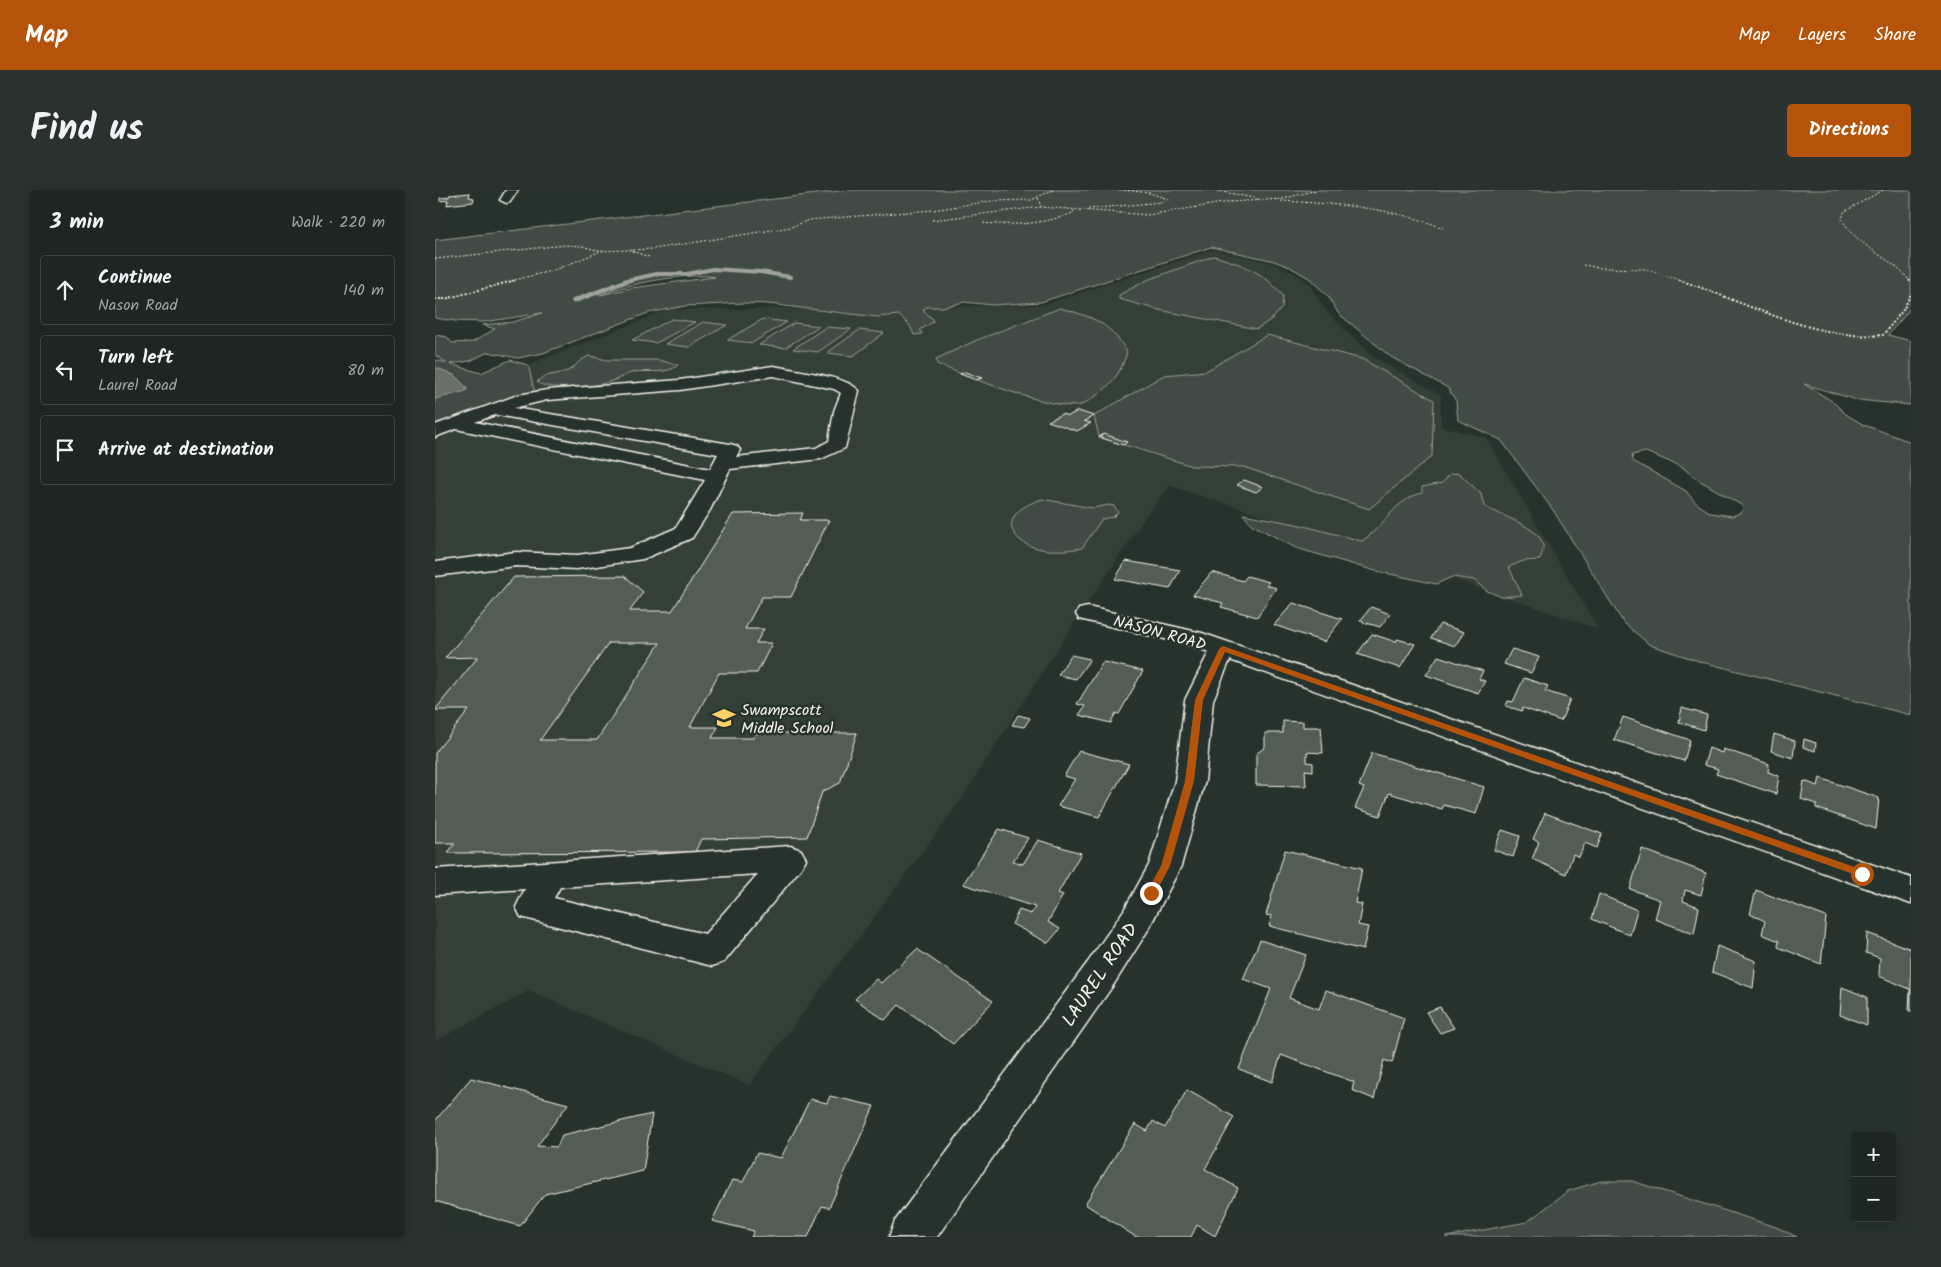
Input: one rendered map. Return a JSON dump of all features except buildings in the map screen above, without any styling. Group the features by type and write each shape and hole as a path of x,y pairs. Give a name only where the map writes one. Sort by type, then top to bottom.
{"street":[{"path":"435,431 518,400 547,395 672,386 773,372 839,385 850,391 843,411 838,444 821,453 721,470 455,424"},
{"path":"435,569 516,559 577,562 635,554 684,533 721,470 730,450 495,410"},
{"name":"NASON ROAD","path":"1088,614 1154,628 1223,649 1911,891"},
{"name":"LAUREL ROAD","path":"911,1237 1095,981 1135,920 1165,866 1189,781 1199,700 1223,649"},
{"path":"435,882 550,873 790,859 711,950 533,907 550,873"}],"path":[{"path":"435,259 565,245 602,251 666,247 791,227 809,220 933,210 991,201 1016,201 1038,198 1053,190"},
{"path":"1079,210 1161,202 1168,199 1156,194 1124,190"},
{"path":"1213,190 1268,200 1339,202 1389,209 1443,228"},
{"path":"931,220 1041,207 1149,215 1229,202 1293,198 1316,190"},
{"path":"1883,190 1844,212 1842,219 1851,236 1901,271 1911,283"},
{"path":"1038,198 1041,207"},
{"path":"983,223 1035,225 1073,213 1074,210"},
{"path":"629,249 649,257"},
{"path":"435,299 455,296 554,270 602,251"},
{"path":"1583,265 1601,268 1645,269 1748,307 1803,324 1860,336 1883,335 1903,310 1911,294"}],"shaded area":[{"path":"849,190 1911,190 1911,308 1888,335 1911,341 1911,405 1857,400 1804,384 1832,401 1847,415 1864,425 1911,442 1911,715 1702,662 1650,645 1623,622 1553,510 1501,440 1458,420 1456,401 1448,388 1391,357 1338,313 1329,297 1309,278 1290,267 1271,260 1211,247 1041,302 993,305 964,302 943,307 926,307 923,311 933,319 933,322 920,330 923,334 914,335 910,326 899,315 877,317 768,304 744,303 685,306 648,313 543,353 518,358 488,352 470,361 450,364 481,373 510,360 528,365 535,393 435,426 435,360 447,363 435,355 435,335 447,337 452,343 473,342 495,329 482,325 513,322 542,313 484,322 435,318 435,240","holes":["690,276 715,277 631,288 600,295 657,280","1646,452 1682,467 1697,479 1743,506 1742,512 1732,516 1711,513 1696,503 1686,491 1633,461 1632,455"]},
{"name":"Swampscott Middle School","path":"1213,250 1269,262 1293,272 1309,283 1327,312 1370,355 1441,395 1441,426 1486,438 1598,629 1329,536 1170,486 1150,510 1068,632 958,804 749,1085 529,991 435,1041 435,426 535,392 528,365 667,310 1043,305"},
{"path":"1214,256 1244,266 1268,280 1283,296 1282,308 1273,318 1257,329 1159,310 1119,299 1119,295 1147,280"},
{"path":"1060,308 1082,314 1107,327 1127,352 1122,367 1114,379 1104,390 1082,405 1069,406 1032,398 987,384 937,364 936,359 977,340"},
{"path":"672,319 695,322 656,343 632,340"},
{"path":"763,319 787,322 752,343 727,340"},
{"path":"703,322 727,325 689,347 665,344"},
{"path":"794,323 819,326 785,348 759,345"},
{"path":"826,327 851,329 818,352 793,349"},
{"path":"859,330 884,333 853,356 827,353"},
{"path":"1267,335 1362,359 1434,400 1432,456 1369,509 1243,467 1192,466 1099,437 1094,416 1164,375 1206,371"},
{"path":"590,356 607,360 658,360 678,365 663,371 634,372 596,385 551,387 537,382 544,377 567,371"},
{"path":"435,367 454,375 467,388 466,391 435,399"},
{"path":"1459,473 1481,494 1484,506 1527,527 1540,538 1543,550 1540,560 1523,561 1509,567 1522,595 1502,597 1487,591 1474,580 1452,577 1436,584 1372,570 1296,548 1251,524 1243,514 1296,524 1362,541 1404,501 1422,493 1422,487 1442,483 1450,474"},
{"path":"1042,499 1092,508 1109,505 1114,506 1118,512 1113,517 1102,519 1082,548 1062,550 1041,549 1022,542 1015,535 1011,526 1012,520 1018,512"},
{"path":"1601,1181 1632,1181 1776,1227 1797,1237 1446,1237 1527,1222 1568,1191"}],"waterway":[{"path":"624,281 657,274 687,274 713,269 761,272 790,277"},
{"path":"574,301 629,280"}],"place":[{"name":"Swampscott Middle School","path":"724,718"}],"route":[{"path":"1151,893 1165,866 1179,822 1189,781 1199,700 1223,649 1862,874"}]}
